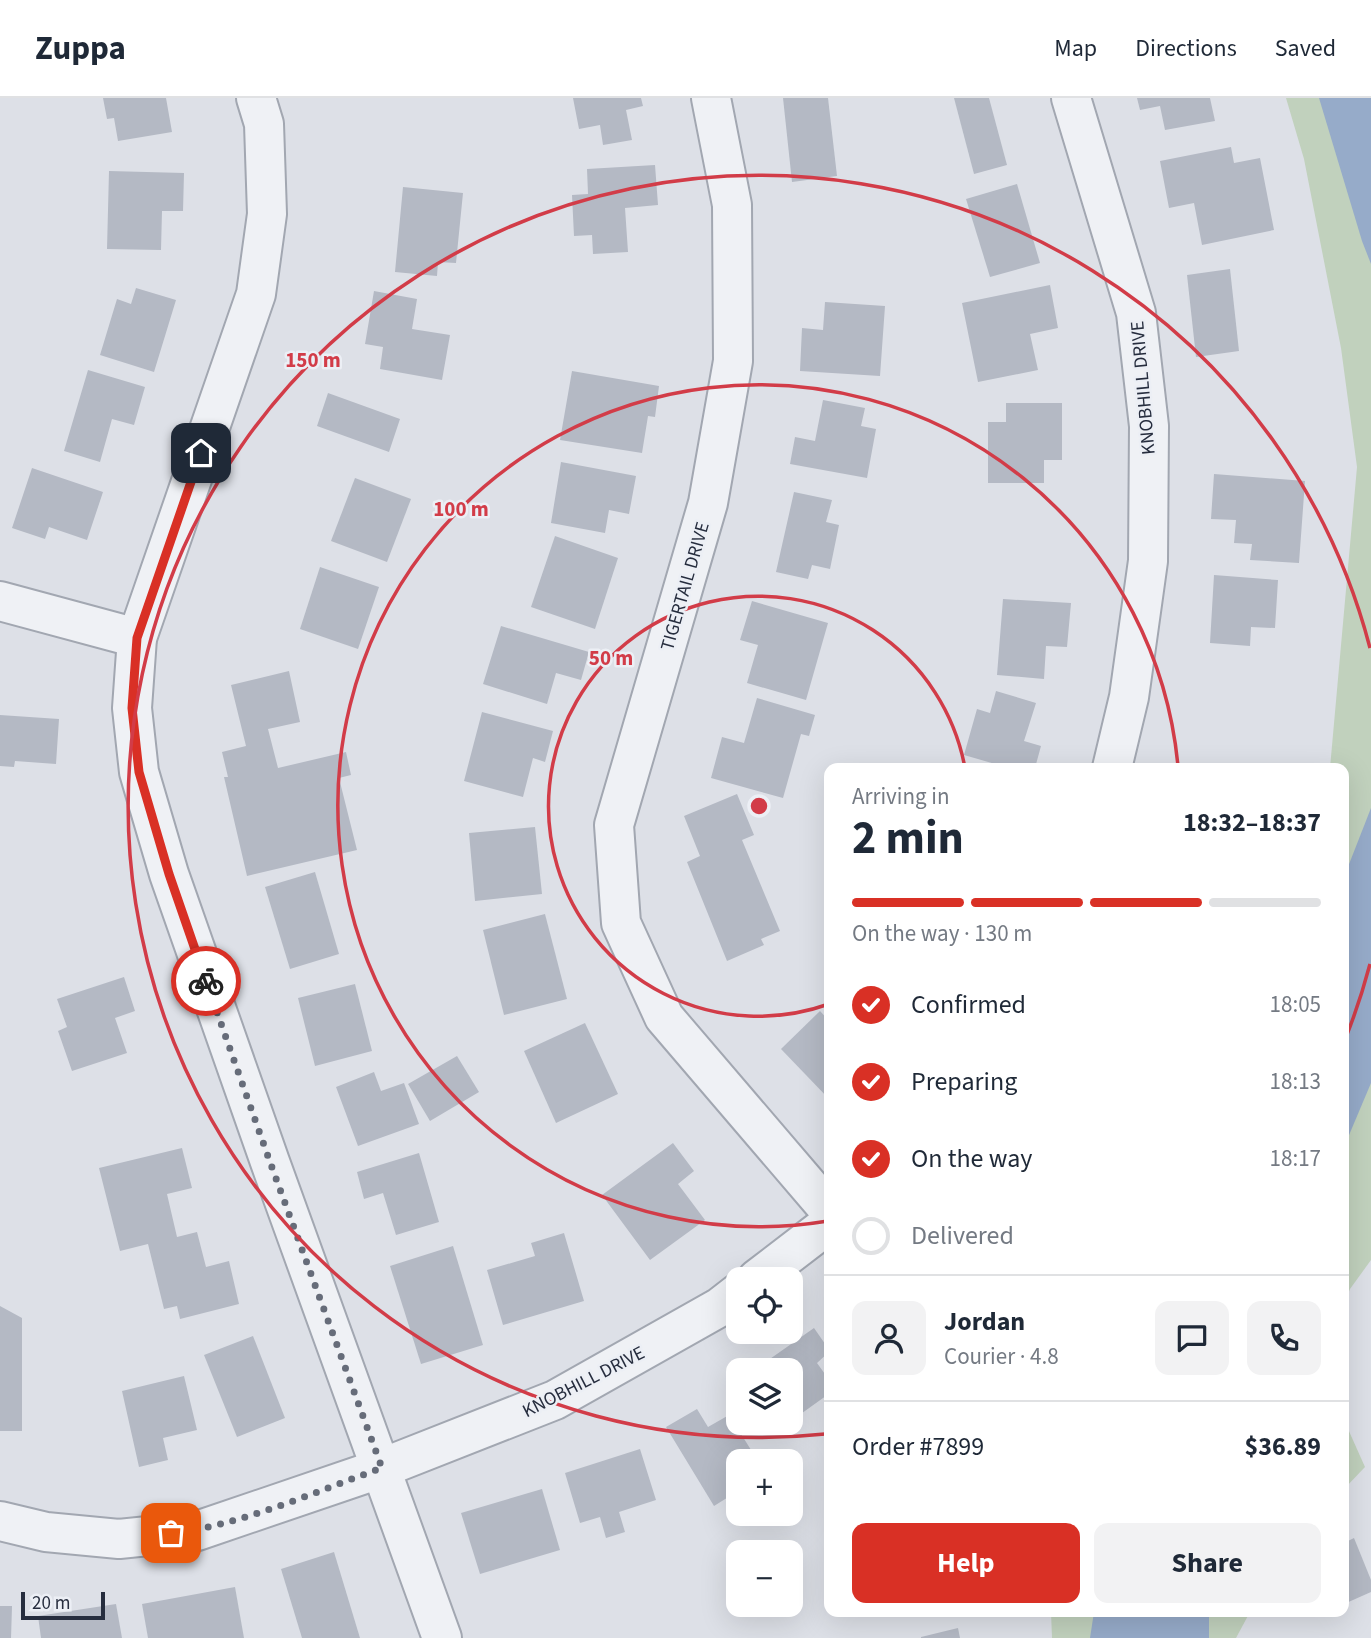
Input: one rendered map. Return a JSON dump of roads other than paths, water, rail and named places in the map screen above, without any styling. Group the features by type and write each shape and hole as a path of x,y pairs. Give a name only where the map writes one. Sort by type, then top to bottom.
{"street":[{"path":"256,98 264,124 267,214 256,294 137,638 132,708 139,772 161,848 270,1162 442,1638"},
{"name":"TIGERTAIL DRIVE","path":"711,98 732,205 733,361 708,503 614,825 621,923 664,1017 824,1203"},
{"name":"KNOBHILL DRIVE","path":"1071,98 1136,313 1149,426 1148,561 1129,697 1113,763"},
{"path":"0,601 137,638"},
{"path":"773,1267 824,1228"},
{"name":"KNOBHILL DRIVE","path":"0,1521 46,1532 119,1539 197,1531 382,1468 555,1400 726,1302"}],"water":[{"path":"1319,98 1371,98 1371,264 1362,241"},
{"path":"1371,808 1371,1083 1349,1135 1349,864"},
{"path":"1093,1617 1209,1617 1209,1638 1090,1638"}]}
